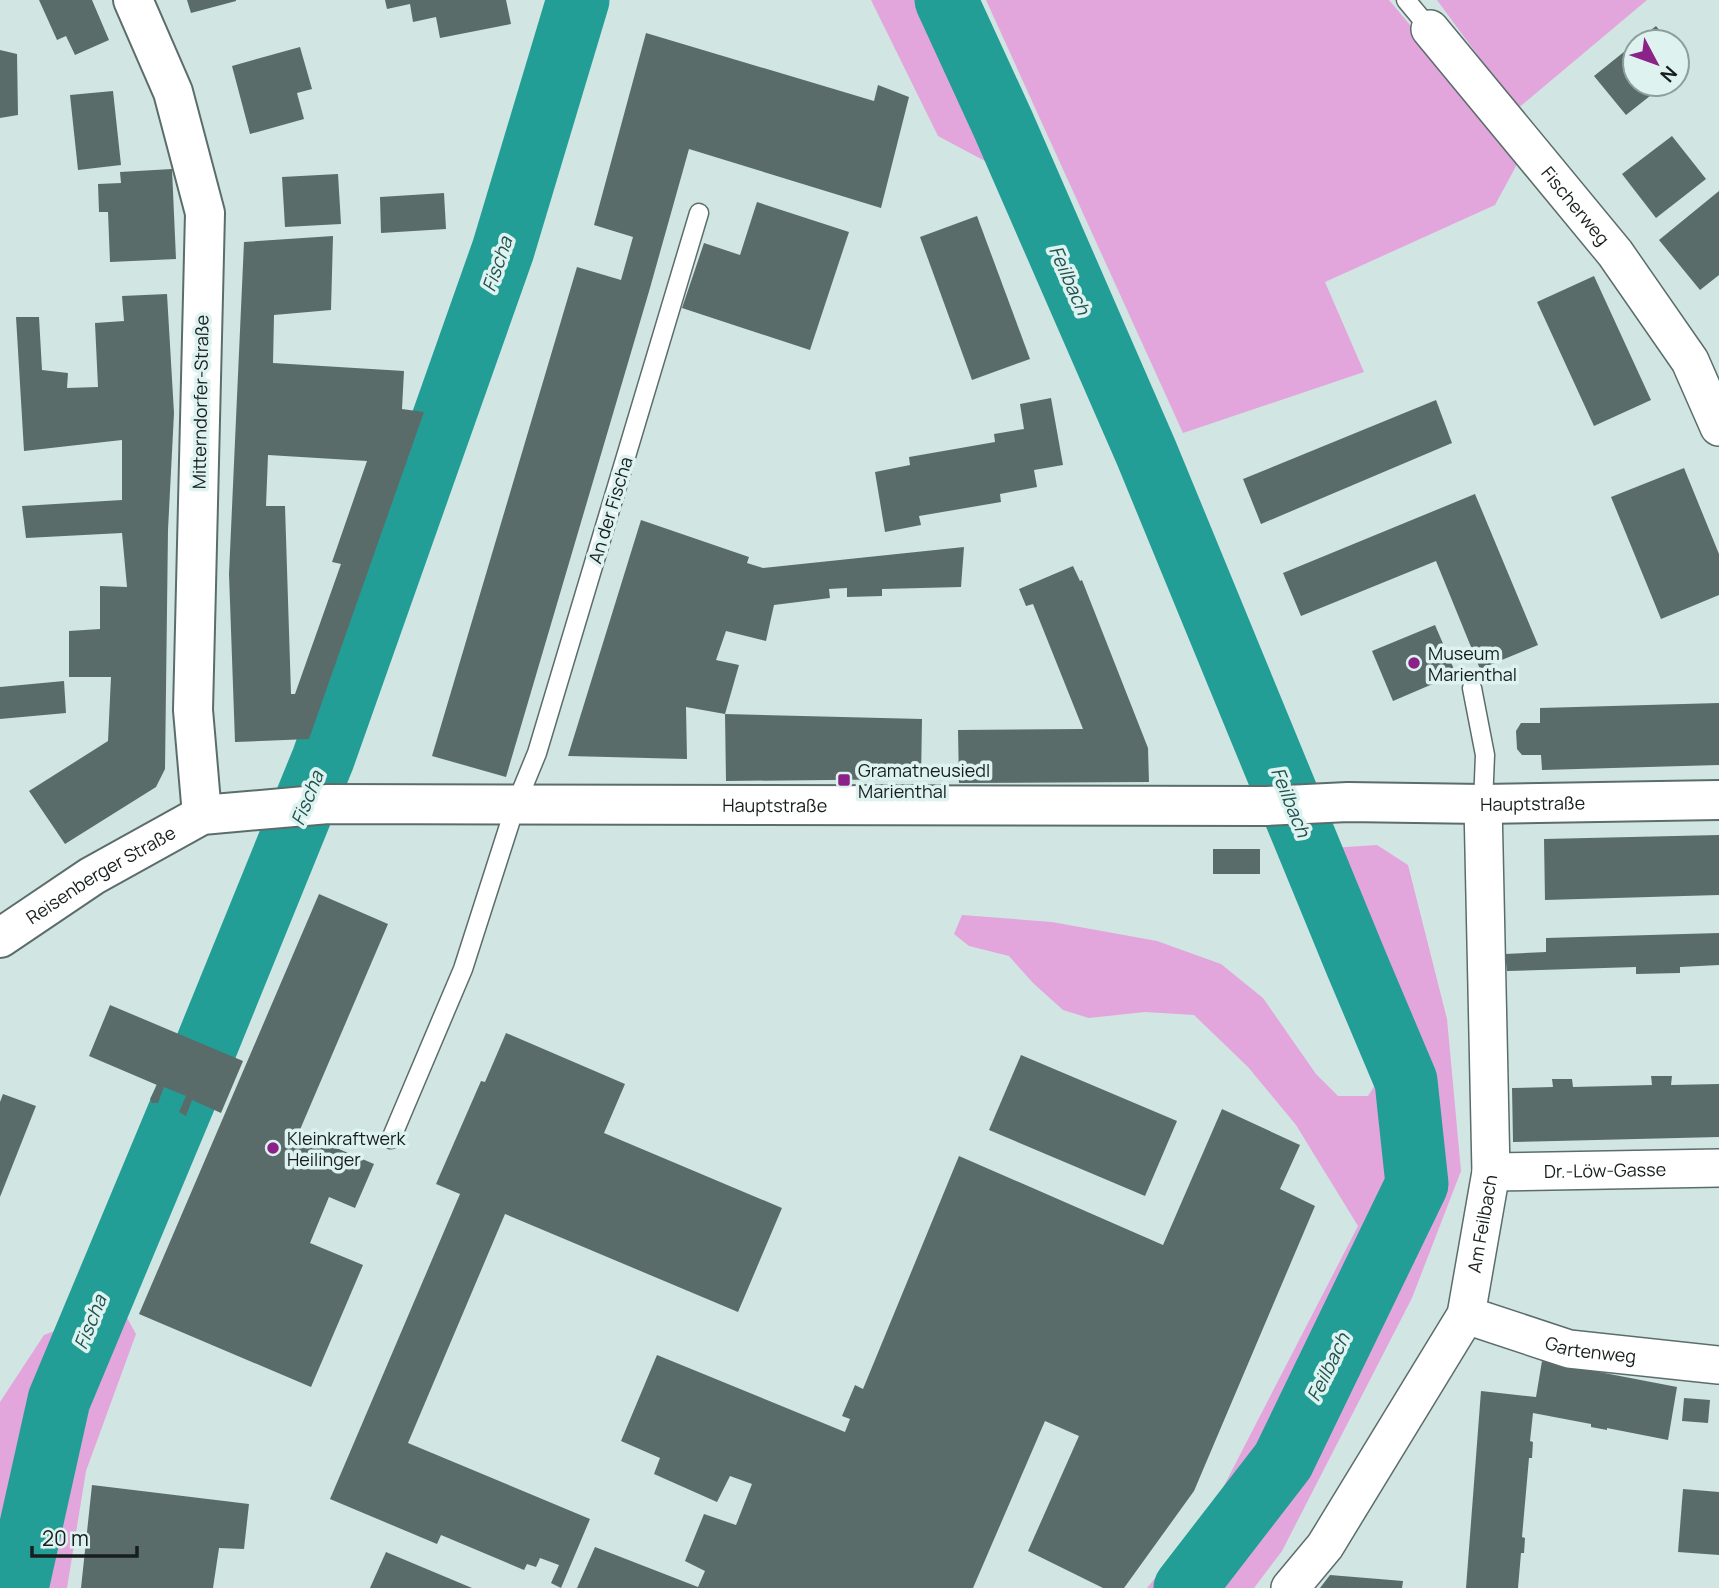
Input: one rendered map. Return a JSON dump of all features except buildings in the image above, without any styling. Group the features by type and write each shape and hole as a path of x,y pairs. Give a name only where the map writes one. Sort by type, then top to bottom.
{"main road":[{"name":"Mitterndorfer-Straße","path":"133,0 173,92 205,213 193,710 202,815"},
{"name":"Hauptstraße","path":"202,815 328,804 1266,806 1348,802 1483,804 1719,800"},
{"name":"Reisenberger Straße","path":"0,938 92,876 202,815"}],"street":[{"name":"Fischerweg","path":"1430,29 1615,253 1690,361 1719,427"},
{"name":"Am Feilbach","path":"1290,1588 1325,1546 1466,1315 1491,1172 1483,804"},
{"name":"Dr.-Löw-Gasse","path":"1491,1172 1719,1168"},
{"name":"Gartenweg","path":"1466,1315 1569,1349 1719,1365"}],"lane":[{"name":"Fischerweg","path":"1406,0 1430,29"},
{"name":"An der Fischa","path":"391,1139 463,969 516,804 537,753 699,213"},
{"path":"1472,688 1485,755 1483,804"}],"shaded area":[{"path":"871,0 930,0 1013,176 938,136"},
{"path":"986,0 1389,0 1521,157 1495,205 1325,282 1364,372 1183,433"},
{"path":"1437,0 1647,0 1517,109"},
{"path":"1377,845 1408,865 1447,1019 1461,1171 1412,1298 1282,1551 1254,1588 1147,1588 1212,1509 1358,1226 1296,1125 1248,1067 1194,1015 1145,1012 1089,1018 1063,1010 1033,983 1009,956 969,946 954,934 962,915 1052,922 1157,941 1221,964 1263,998 1316,1074 1338,1096 1368,1096 1387,1066 1369,1021 1285,851"},
{"path":"121,1307 136,1334 86,1471 67,1588 0,1588 0,1402 44,1335"}],"waterway":[{"name":"Fischa","path":"17,1588 59,1400 323,759 503,250 578,0"},
{"name":"Feilbach","path":"946,0 1146,452 1406,1081 1417,1184 1283,1461 1185,1588"}],"place":[{"name":"Museum Marienthal","path":"1414,663"},
{"name":"Gramatneusiedl Marienthal","path":"844,780"},
{"name":"Kleinkraftwerk Heilinger","path":"273,1148"}]}
